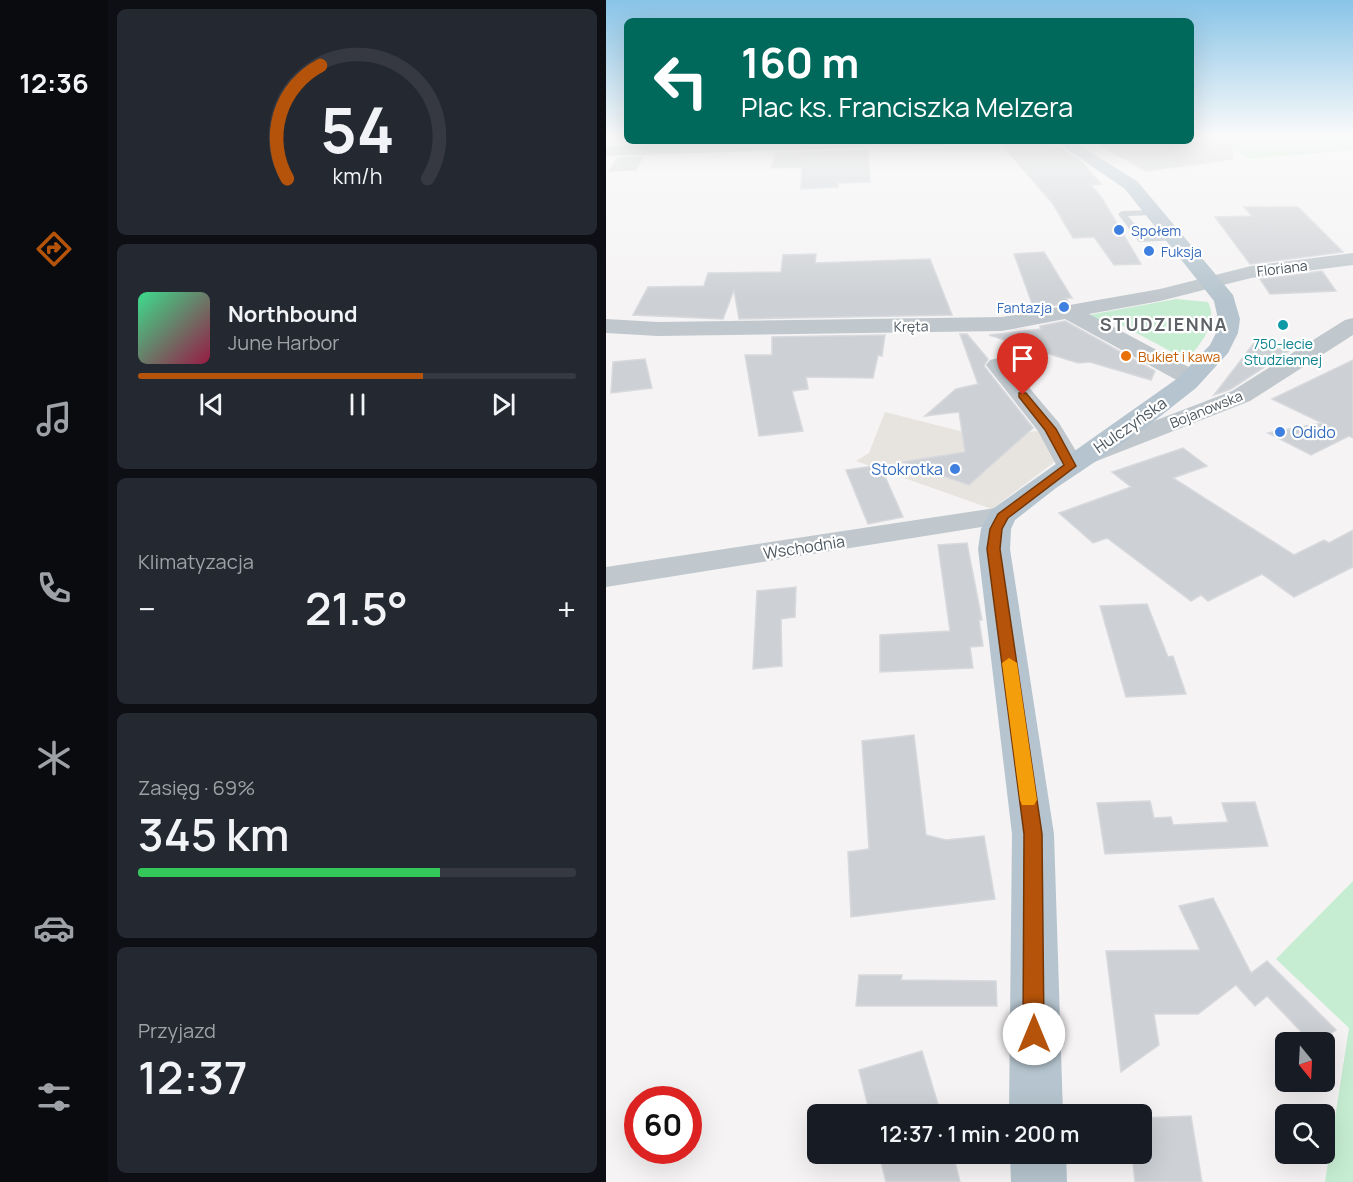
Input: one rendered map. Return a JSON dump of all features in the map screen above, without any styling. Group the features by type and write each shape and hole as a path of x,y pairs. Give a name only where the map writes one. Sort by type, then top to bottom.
{"main road":[{"name":"Hulczyńska","path":"1002,516 1075,462 1135,423 1191,378 1220,348 1227,333 1228,310 1225,300 1134,190"},
{"path":"1002,516 996,529 994,549 1033,834 1036,1104"},
{"path":"1038,1164 1039,1182"}],"street":[{"name":"Floriana","path":"1211,283 1251,272 1353,259"},
{"name":"Kręta","path":"606,326 658,329 1002,324 1211,283"},
{"path":"1068,312 1191,378"},
{"name":"Bojanowska","path":"1075,462 1241,396 1353,325"},
{"path":"998,365 1075,462"},
{"name":"Wschodnia","path":"606,577 1002,516"}],"lane":[{"path":"1154,212 1122,214 1142,240 1176,238"}],"shaded area":[{"path":"885,412 987,438 1044,430 1061,457 992,509 856,461 869,453"}],"green space":[{"path":"1176,299 1208,302 1211,310 1210,326 1187,360 1112,320 1102,323 1089,315"},
{"path":"1353,881 1353,1182 1325,1182 1328,1164 1335,1164 1335,1118 1349,1028 1276,959"}],"building":[{"path":"1041,190 1095,190 1141,264 1114,265 1094,237 1073,238 1053,204"},
{"path":"1244,207 1298,207 1343,252 1250,264 1215,217 1252,216"},
{"path":"1044,252 1072,298 1066,298 1069,303 1034,309 1014,254"},
{"path":"816,254 815,263 930,259 952,315 739,319 734,290 723,319 633,315 648,287 704,286 708,273 781,272 783,255"},
{"path":"1322,271 1336,291 1270,294 1260,279"},
{"path":"1065,321 1155,371 1151,380 1090,362 1078,363 989,335 1041,329 1040,326"},
{"path":"960,334 967,334 988,359 984,366 1033,428 969,485 902,462 965,452 959,412 925,416 956,389 978,384"},
{"path":"885,335 882,356 878,355 873,378 806,377 808,389 792,391 803,431 759,436 745,355 772,355 772,337"},
{"path":"1254,343 1289,351 1231,389 1214,395"},
{"path":"645,359 652,388 611,393 613,362"},
{"path":"1353,360 1353,438 1349,436 1311,455 1268,433 1322,423 1272,399"},
{"path":"1183,448 1207,466 1173,478 1294,555 1324,540 1329,543 1353,530 1353,567 1294,597 1262,574 1208,601 1201,595 1191,601 1107,538 1093,543 1059,513 1131,487 1112,472"},
{"path":"880,465 903,517 868,524 846,470"},
{"path":"967,543 982,620 979,620 983,646 970,647 973,668 880,672 880,635 950,631 938,545"},
{"path":"796,587 795,617 781,619 782,666 753,669 757,591"},
{"path":"1147,604 1168,657 1173,656 1186,694 1126,697 1100,606"},
{"path":"914,735 926,835 946,840 984,836 995,899 851,917 848,852 869,849 862,741"},
{"path":"1150,801 1154,818 1171,817 1173,825 1228,822 1222,803 1255,802 1268,846 1105,854 1097,803"},
{"path":"1213,898 1251,973 1267,961 1336,1030 1333,1032 1301,1032 1267,996 1255,1006 1236,985 1198,1014 1154,1014 1159,1045 1121,1072 1106,951 1200,950 1179,906"},
{"path":"859,975 902,975 901,980 996,981 997,1006 856,1006"},
{"path":"922,1051 938,1104 868,1104 859,1070"},
{"path":"1191,1116 1202,1182 1135,1182 1133,1164 1152,1164 1152,1118"},
{"path":"882,1164 956,1164 960,1182 886,1182"}],"slow traffic":[{"path":"1009,663 1028,800"}],"place":[{"name":"Społem","path":"1119,230"},
{"name":"Fuksja","path":"1149,251"},
{"name":"Fantazja","path":"1064,307"},
{"name":"750-lecie Studziennej","path":"1283,325"},
{"name":"Bukiet i kawa","path":"1126,356"},
{"name":"Odido","path":"1280,432"},
{"name":"Stokrotka","path":"955,469"}],"district":[{"name":"STUDZIENNA","path":"1164,324"}],"route":[{"path":"1023,395 1050,429 1070,466 1002,516 996,529 994,549 1033,834 1034,1034"}]}
